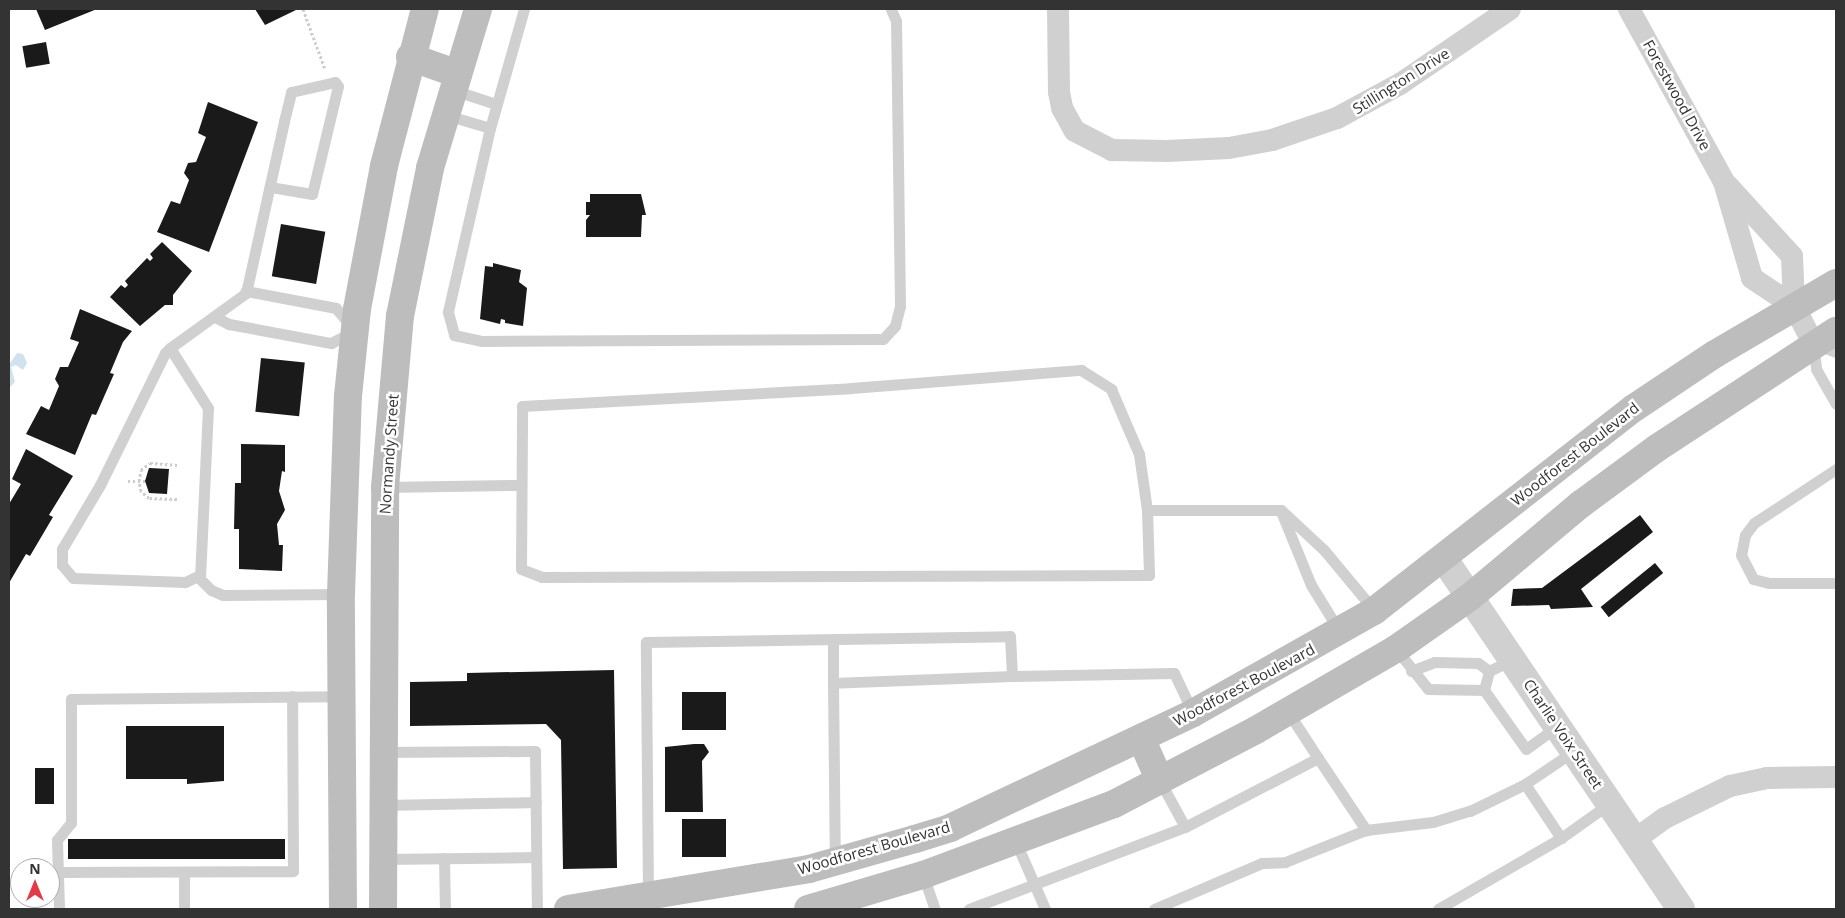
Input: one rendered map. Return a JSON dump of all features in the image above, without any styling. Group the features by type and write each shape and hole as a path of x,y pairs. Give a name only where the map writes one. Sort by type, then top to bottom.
{"main road":[{"path":"343,909 342,488 355,331 384,166 410,57 425,9"},
{"name":"Normandy Street","path":"383,909 382,752 385,487 399,335 430,168 478,9"},
{"path":"410,57 452,93"},
{"name":"Woodforest Boulevard","path":"568,909 648,898 808,869 950,828 1193,713 1340,633 1374,611 1444,559 1634,408 1794,306 1836,283"},
{"path":"355,331 399,335"},
{"path":"808,869 821,908 923,875 1114,804 1288,712 1403,660 1470,597 1604,488 1829,342"},
{"path":"341,594 384,594"},
{"path":"1141,738 1160,781"}],"street":[{"name":"Stillington Drive","path":"1058,9 1062,108 1075,131 1112,150 1229,148 1294,134 1337,118 1400,84 1510,9"},
{"name":"Forestwood Drive","path":"1629,9 1724,182 1752,278 1794,306 1829,342"},
{"name":"Forestwood Drive","path":"1724,182 1792,256 1794,306"},
{"name":"Charlie Voix Street","path":"1444,559 1470,597 1500,666 1558,726 1633,841 1681,909"},
{"path":"1633,841 1664,818 1730,786 1767,778 1836,777"}],"lane":[{"path":"524,9 496,104 448,312 454,335 482,341 883,339 895,326 900,306 896,21 891,9"},
{"path":"198,577 185,582 84,580 68,574 61,561 64,545 170,348 215,317 246,291 291,92 336,82 312,194 270,187"},
{"path":"452,93 496,104"},
{"path":"452,93 490,128"},
{"path":"215,317 229,324 331,343 355,331 336,308 246,291"},
{"path":"1829,342 1816,369 1836,404"},
{"path":"170,348 208,408 198,577 211,590 223,594 341,594"},
{"path":"1081,370 1111,389 1139,454 1147,510 1149,575 542,577 521,570 519,485 522,406 852,388 1081,370"},
{"path":"1836,469 1754,523 1745,535 1741,554 1753,579 1769,583 1836,583"},
{"path":"385,487 519,485"},
{"path":"1147,510 1281,510 1324,550 1374,611"},
{"path":"1281,510 1311,585 1340,633"},
{"path":"648,898 646,642 1010,636 1012,676"},
{"path":"833,639 835,861"},
{"path":"1403,660 1478,662 1500,666 1484,690"},
{"path":"1403,660 1428,689 1484,690"},
{"path":"834,683 1012,676 1174,673 1193,713"},
{"path":"1484,690 1526,749 1558,726"},
{"path":"60,872 293,870 292,696"},
{"path":"58,858 57,840 71,823 71,699 342,696"},
{"path":"1288,712 1366,830"},
{"path":"1154,909 1262,863 1285,862 1366,830 1433,822 1470,810 1525,784 1574,751"},
{"path":"382,752 535,752 537,909"},
{"path":"969,909 1185,827 1318,758"},
{"path":"1160,781 1185,827"},
{"path":"1525,784 1561,838"},
{"path":"382,805 536,802"},
{"path":"1438,909 1561,838 1610,803"},
{"path":"1016,840 1045,909"},
{"path":"382,859 536,857"},
{"path":"444,858 445,909"},
{"path":"184,872 184,909"},
{"path":"923,875 935,909"}],"path":[{"path":"303,9 327,75"},
{"path":"177,499 150,498 141,491 139,481 141,470 150,463 178,465"},
{"path":"128,480 145,481"}],"water":[{"path":"17,353 23,354 27,363 23,370 16,365 11,367 15,382 9,388 9,365"}],"building":[{"path":"36,9 97,9 45,30"},
{"path":"255,9 298,9 265,25"},
{"path":"46,42 50,64 26,68 22,46"},
{"path":"208,102 258,122 209,252 157,232 171,201 180,204 189,180 184,173 188,163 196,162 206,137 198,133"},
{"path":"590,194 641,194 646,215 642,215 641,237 586,237 586,220 590,215 586,215 586,202 590,202"},
{"path":"281,224 325,232 316,284 272,276"},
{"path":"162,242 192,271 173,295 173,305 165,305 140,326 110,297 121,285 125,288 128,285 125,281 147,258 150,261 153,258 150,254"},
{"path":"493,263 521,270 519,282 527,288 523,326 505,323 505,320 501,319 500,324 480,319 485,266 493,267"},
{"path":"80,309 132,331 123,342 110,373 114,374 96,415 92,414 75,455 26,434 41,406 49,410 59,386 55,379 60,367 68,367 79,342 70,339"},
{"path":"261,358 305,363 299,416 255,412"},
{"path":"241,444 285,445 285,472 282,471 279,491 285,510 277,524 279,545 283,545 282,571 239,569 239,529 234,529 235,483 241,483"},
{"path":"26,449 73,476 49,515 53,517 30,556 26,554 9,583 9,504 21,484 12,479"},
{"path":"149,468 169,469 167,494 149,493 145,481"},
{"path":"1640,515 1653,532 1581,589 1593,607 1551,609 1549,605 1511,606 1513,589 1542,588"},
{"path":"1655,563 1663,573 1609,617 1601,607"},
{"path":"614,670 617,868 563,869 561,740 546,724 410,726 410,682 467,681 467,673"},
{"path":"682,692 726,692 726,730 682,730"},
{"path":"126,726 224,726 224,781 187,784 187,779 126,779"},
{"path":"704,744 709,752 702,761 703,812 665,812 665,747"},
{"path":"35,768 54,768 54,804 35,804"},
{"path":"682,819 726,819 726,857 682,857"},
{"path":"68,839 285,839 285,859 68,859"}]}
